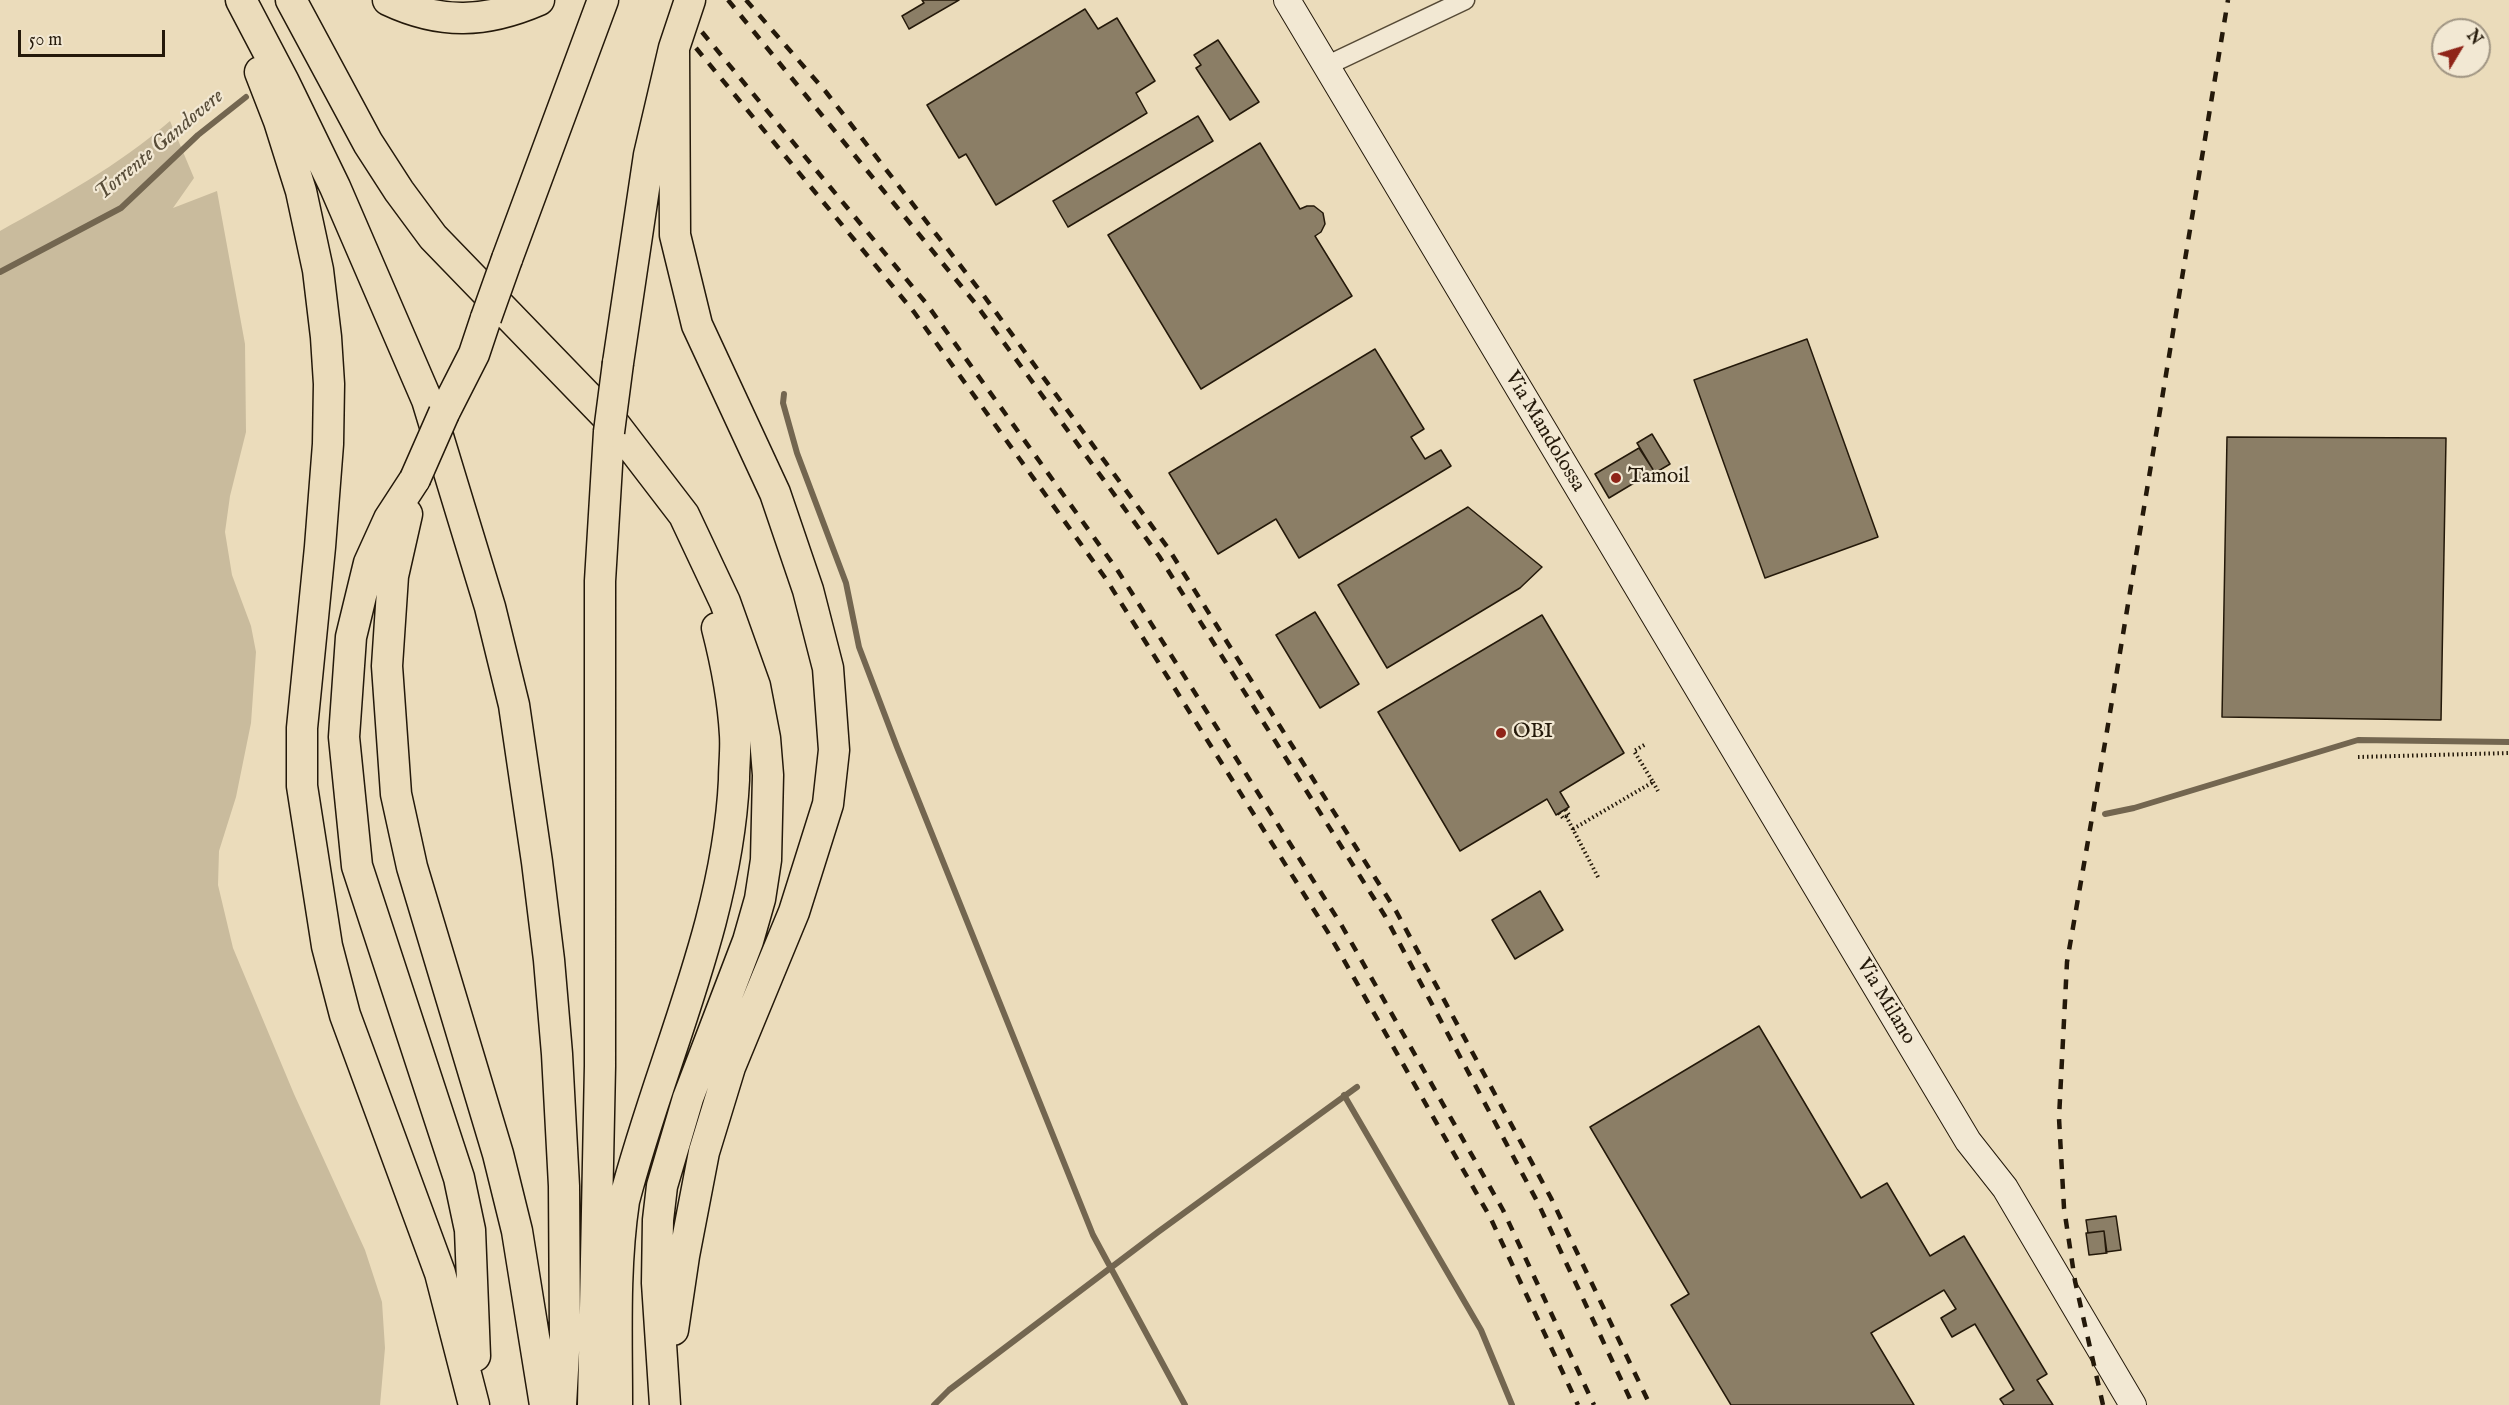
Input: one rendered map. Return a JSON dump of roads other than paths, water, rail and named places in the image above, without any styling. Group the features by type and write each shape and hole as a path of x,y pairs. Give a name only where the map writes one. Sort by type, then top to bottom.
{"highway":[{"path":"230,0 279,121 301,191 318,270 326,336 329,384 328,444 302,728 302,786 327,946 348,1025 440,1273 475,1405"},
{"path":"241,0 335,187 427,400 490,608 514,705 542,895 557,1054 564,1186 565,1335 561,1405"},
{"path":"291,0 368,143 399,191 433,237 488,296 585,392 642,459 684,515 724,602 755,686 765,738 768,775 766,860 760,899 748,941 688,1098 662,1186 658,1220 657,1283 665,1396"},
{"path":"388,0 404,8 440,17 476,19 515,11 539,0"},
{"path":"475,1405 475,1331 470,1230 459,1178 357,866 344,737 351,637 369,563 389,519 415,479 444,413 474,354 603,0"},
{"path":"593,1405 600,1066 600,580 609,432 649,154 674,48 690,0"},
{"path":"665,1396 684,1256 704,1152 730,1067 794,912 828,804 834,750 828,668 808,590 775,493 697,325 675,235 674,48"},
{"path":"616,1405 618,1281 624,1200 710,925 723,867 732,808 735,736 731,692 712,608 693,558 642,459"},
{"path":"415,479 393,576 388,632 389,718 396,794 412,867 498,1154 517,1231 545,1405"}],"main road":[{"name":"Via Mandolossa","path":"1287,0 1802,863"},
{"name":"Via Milano","path":"1802,863 1968,1141 2005,1188 2133,1405"},
{"name":"Via Milano","path":"1968,1141 1992,1197 2115,1405"}],"street":[{"path":"1326,66 1465,0"}],"waterway":[{"name":"Torrente Gandovere","path":"0,272 121,208 198,135 246,97"},
{"path":"784,394 783,403 797,453 846,583 859,647 897,747 1093,1235 1185,1405"},
{"path":"2105,814 2134,808 2358,740 2509,742"},
{"path":"934,1405 949,1390 1158,1232 1357,1087"},
{"path":"1344,1095 1481,1330 1512,1405"}],"railway":[{"path":"728,0 975,303 1159,556 1385,916 1538,1203 1633,1405"},
{"path":"746,0 826,92 984,296 1168,548 1396,911 1551,1198 1650,1405"},
{"path":"2103,1405 2075,1281 2064,1208 2059,1118 2067,962 2228,0"},
{"path":"702,32 926,303 1118,571 1342,926 1503,1210 1594,1405"},
{"path":"696,48 914,312 1106,579 1329,934 1490,1217 1578,1405"}],"place":[{"name":"Tamoil","path":"1616,478"},
{"name":"OBI","path":"1501,733"}]}
